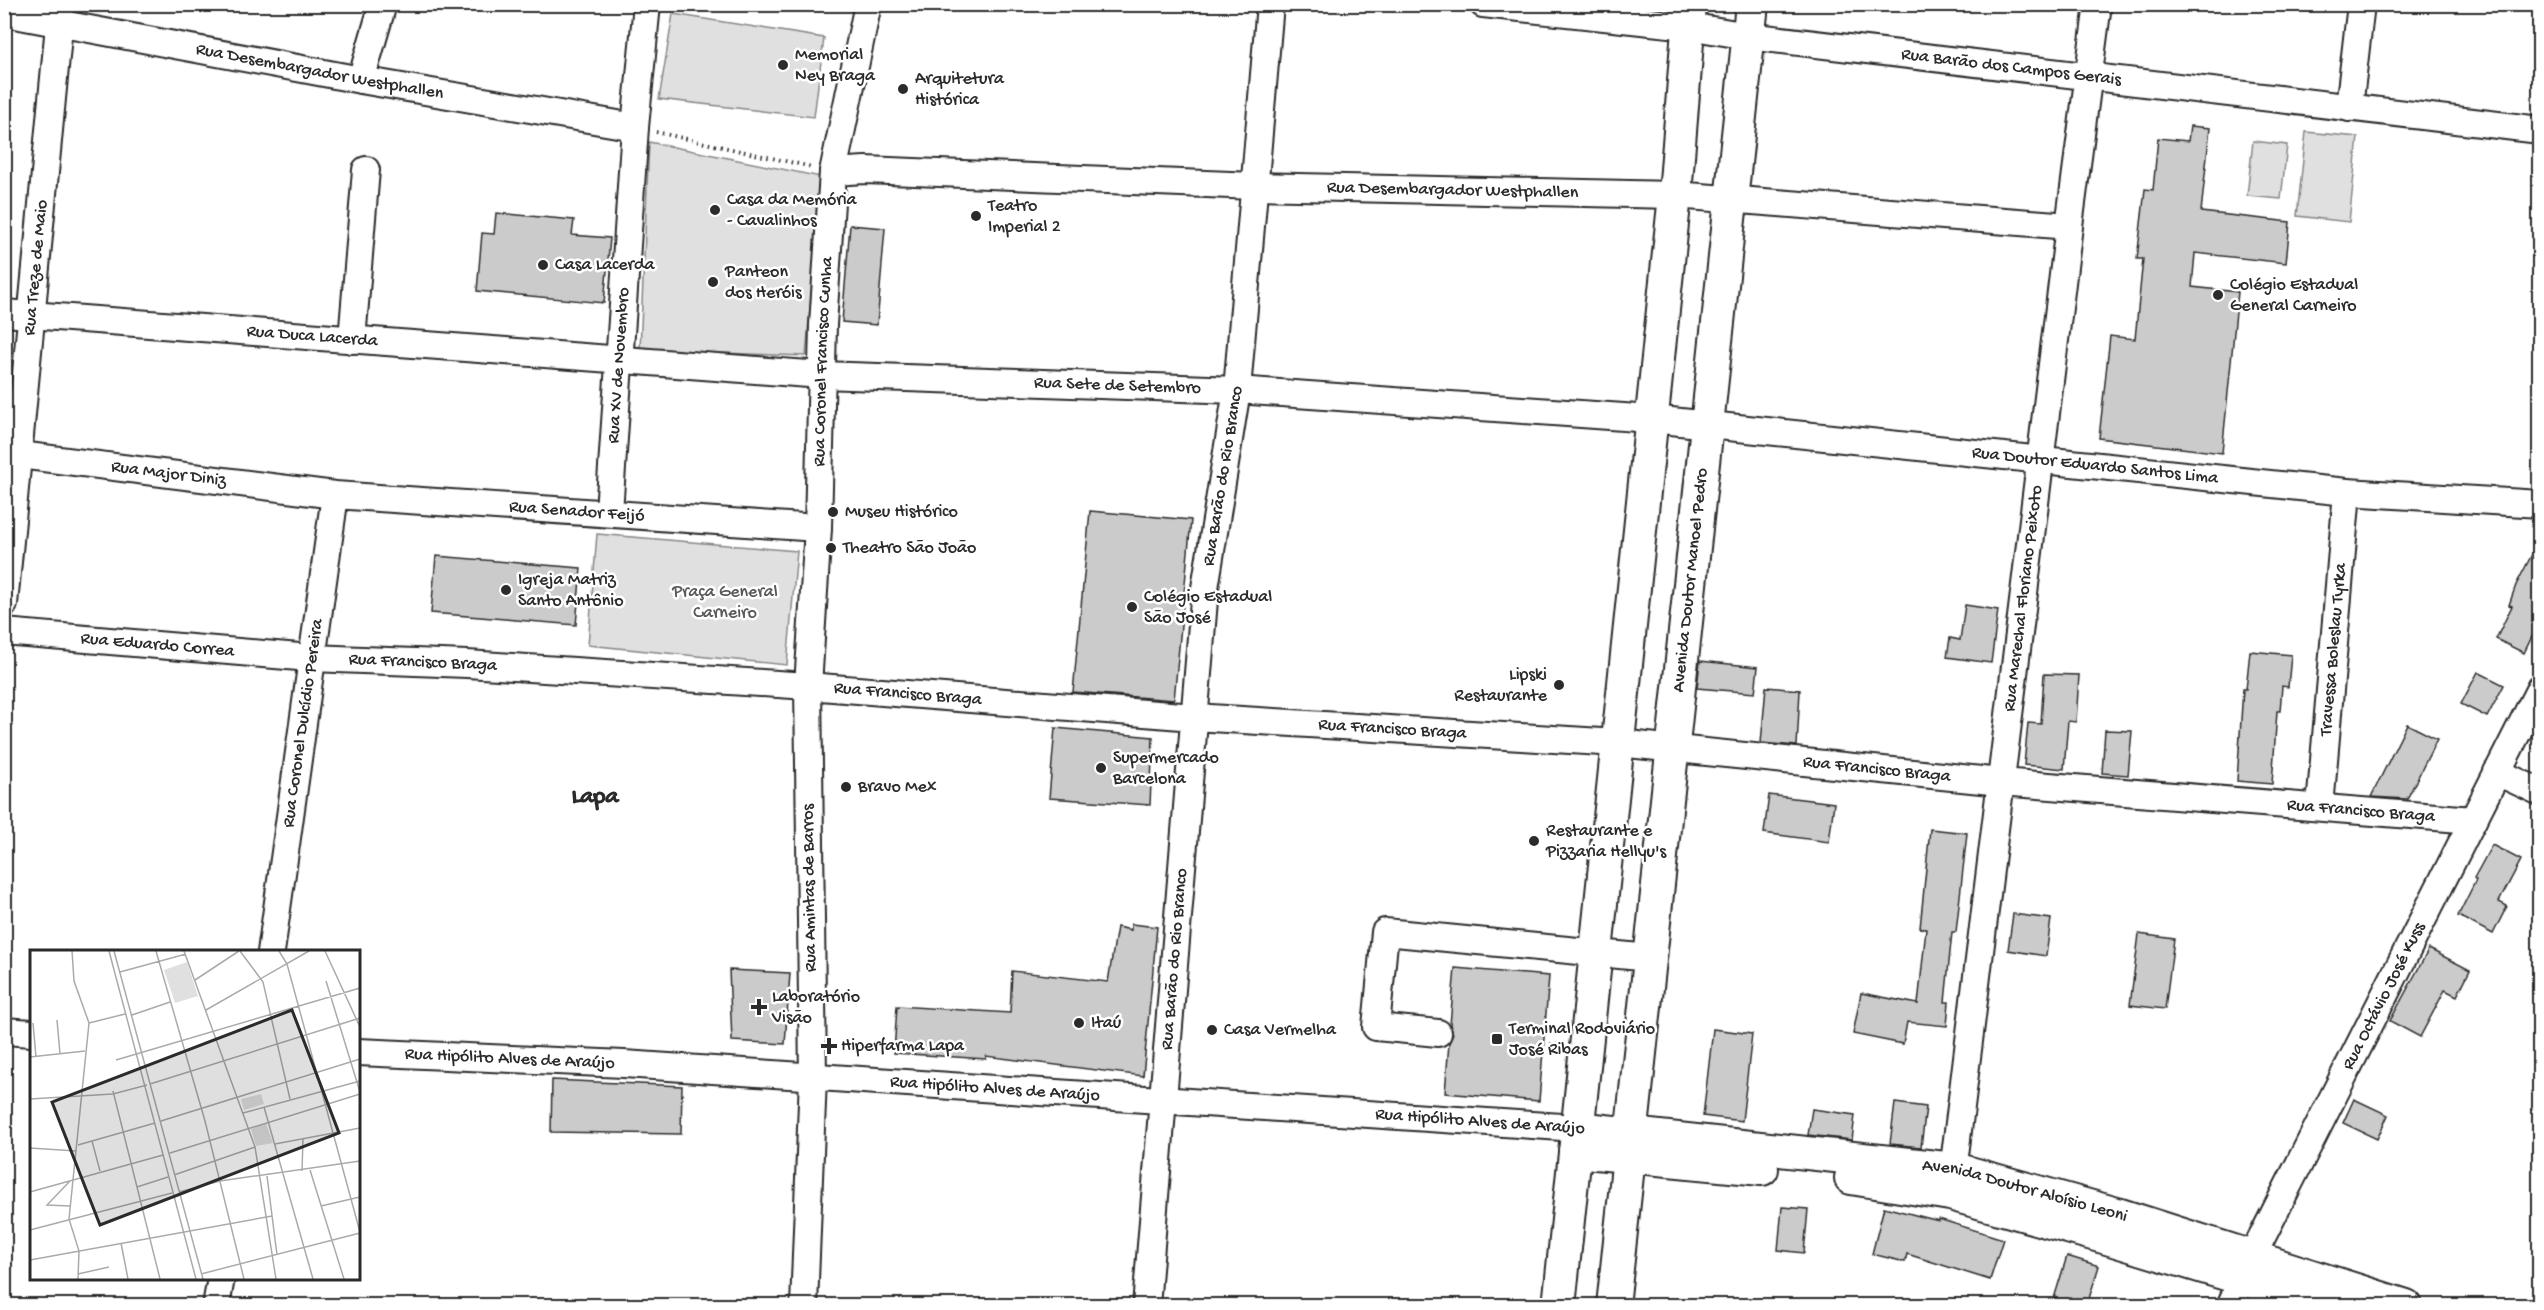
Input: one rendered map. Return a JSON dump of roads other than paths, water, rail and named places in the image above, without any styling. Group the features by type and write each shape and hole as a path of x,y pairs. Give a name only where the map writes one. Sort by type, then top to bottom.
{"main road":[{"name":"Avenida Doutor Manoel Pedro","path":"1613,1305 1752,4"},
{"path":"1559,1305 1675,195 1689,15"},
{"name":"Avenida Doutor Aloísio Leoni","path":"1576,1140 1630,1144 1861,1179 1953,1181 2117,1214 2248,1267 2332,1305"},
{"name":"Avenida Doutor Aloísio Leoni","path":"2248,1267 2406,1305"}],"street":[{"path":"361,80 383,4"},
{"name":"Rua XV de Novembro","path":"609,512 634,127 647,4"},
{"name":"Rua Coronel Francisco Cunha","path":"808,686 818,528 822,375 833,172 868,4"},
{"name":"Rua Barão do Rio Branco","path":"1146,1305 1205,588 1238,390 1270,4"},
{"name":"Rua Barão dos Campos Gerais","path":"1483,4 1689,15 1748,36 2540,130"},
{"name":"Rua Marechal Floriano Peixoto","path":"1953,1181 2069,226 2091,76 2098,4"},
{"path":"2349,108 2361,4"},
{"name":"Rua Desembargador Westphallen","path":"4,13 60,14 361,80 634,127"},
{"name":"Rua Treze de Maio","path":"4,604 11,454 31,315 60,14"},
{"path":"352,340 366,170"},
{"name":"Rua Desembargador Westphallen","path":"833,172 865,170 1255,186 1675,195 2069,226"},
{"name":"Rua Duca Lacerda","path":"4,313 618,361"},
{"name":"Rua Sete de Setembro","path":"618,361 822,375 1238,390 1652,419"},
{"name":"Rua Doutor Eduardo Santos Lima","path":"1652,419 2347,492 2540,504"},
{"name":"Rua Major Diniz","path":"11,454 335,495"},
{"name":"Travessa Boleslau Tyrka","path":"2320,807 2347,492"},
{"name":"Rua Senador Feijó","path":"335,495 818,528"},
{"name":"Rua Coronel Dulcídio Pereira","path":"271,950 335,495"},
{"name":"Rua Eduardo Correa","path":"4,632 311,658"},
{"name":"Rua Francisco Braga","path":"311,658 467,664 808,686 1194,717 1618,743 2001,782 2473,819"},
{"name":"Rua Amintas de Barros","path":"804,1305 813,1077 808,686"},
{"name":"Rua Octávio José Kuss","path":"2230,1305 2540,688"},
{"path":"2497,772 2540,792"},
{"path":"1438,1033 1376,1027 1385,932 1650,958"},
{"path":"4,1031 30,1033"},
{"name":"Rua Hipólito Alves de Araújo","path":"360,1052 624,1064 1164,1101 1576,1140"},
{"path":"216,1305 221,1280"}],"place":[{"name":"Memorial Ney Braga","path":"783,65"},
{"name":"Arquitetura Histórica","path":"903,89"},
{"name":"Casa da Memória - Cavalinhos","path":"715,210"},
{"name":"Teatro Imperial 2","path":"976,216"},
{"name":"Casa Lacerda","path":"543,265"},
{"name":"Panteon dos Heróis","path":"713,282"},
{"name":"Colégio Estadual General Carneiro","path":"2218,295"},
{"name":"Museu Histórico","path":"833,512"},
{"name":"Theatro São João","path":"831,548"},
{"name":"Igreja Matriz Santo Antônio","path":"506,590"},
{"name":"Colégio Estadual São José","path":"1132,607"},
{"name":"Lipski Restaurante","path":"1559,685"},
{"name":"Supermercado Barcelona","path":"1101,768"},
{"name":"Bravo Mex","path":"846,787"},
{"name":"Restaurante e Pizzaria Hellyu's","path":"1534,841"},
{"name":"Laboratório Visão","path":"759,1007"},
{"name":"Itaú","path":"1079,1023"},
{"name":"Casa Vermelha","path":"1212,1030"},
{"name":"Terminal Rodoviário José Ribas","path":"1497,1039"},
{"name":"Hiperfarma Lapa","path":"829,1046"}],"district":[{"name":"Lapa","path":"595,797"}],"park label":[{"name":"Praça General Carneiro","path":"725,602"}]}
